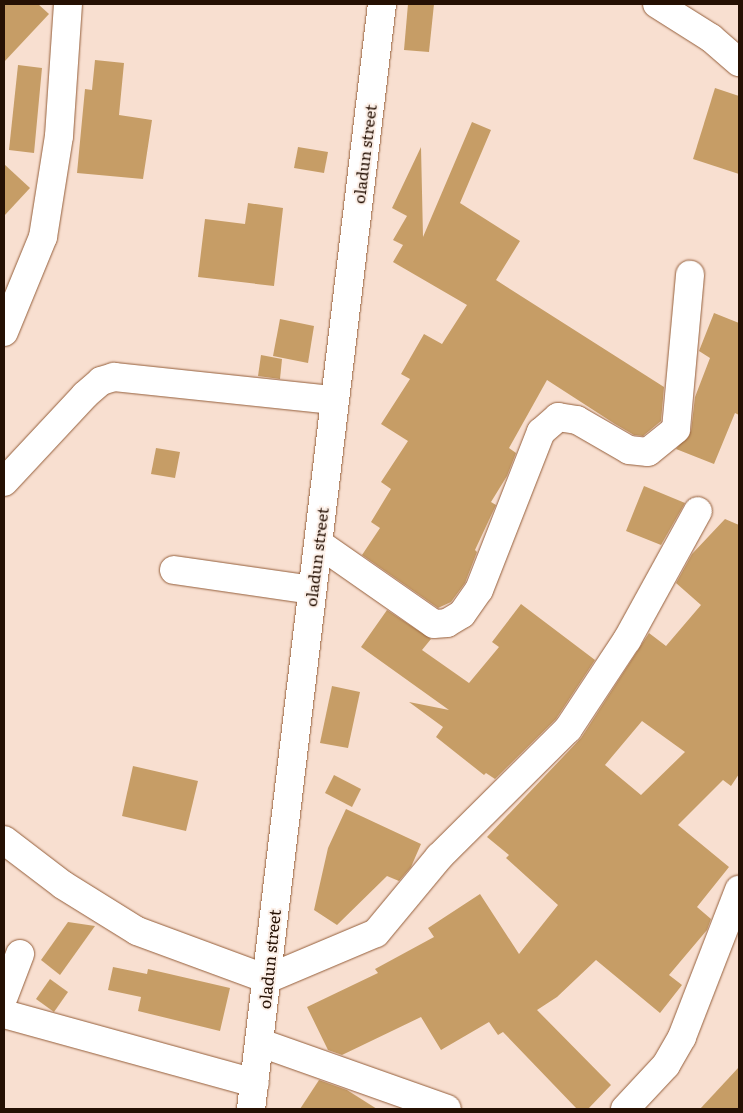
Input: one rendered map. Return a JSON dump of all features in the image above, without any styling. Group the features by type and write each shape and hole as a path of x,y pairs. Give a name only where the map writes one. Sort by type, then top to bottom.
{"street":[{"path":"4,332 43,237 59,136 68,4"},
{"name":"oladun street","path":"251,1109 261,1043 334,400 382,4"},
{"path":"657,4 711,38 739,62"},
{"path":"318,543 434,624 447,623 462,614 479,590 541,432 552,422 558,418 577,420 629,450 648,452 676,429 690,275"},
{"path":"4,482 85,395 101,381 114,377 334,400"},
{"path":"4,840 71,890 138,931 267,979 376,933 439,857 568,729 627,640 698,511"},
{"path":"174,570 312,590"},
{"path":"625,1109 666,1065 682,1037 739,890"},
{"path":"4,996 20,954"},
{"path":"4,1014 255,1083"},
{"path":"261,1043 447,1109"}],"building":[{"path":"4,4 38,4 49,14 4,62"},
{"path":"408,4 434,4 429,52 404,50"},
{"path":"95,60 124,63 119,115 152,120 143,179 77,173 85,89 92,90"},
{"path":"18,65 42,68 34,153 9,150"},
{"path":"715,88 739,96 739,174 693,159"},
{"path":"472,122 491,130 460,203 520,241 496,280 664,387 661,421 643,436 634,435 615,424 547,380 509,448 516,453 507,476 491,502 496,505 475,550 477,552 465,583 451,602 438,608 362,555 380,528 371,522 391,489 381,482 408,441 381,424 410,379 401,374 424,334 442,344 467,305 393,262 403,245 393,240 407,216 392,208 421,147 423,237"},
{"path":"298,147 328,152 324,173 294,168"},
{"path":"4,164 30,188 4,216"},
{"path":"248,203 283,208 274,286 198,277 205,219 245,224"},
{"path":"714,313 739,323 739,415 735,413 714,464 676,449 691,431 695,397 710,358 699,351"},
{"path":"280,319 314,326 308,363 273,356"},
{"path":"261,355 282,359 280,379 258,376"},
{"path":"156,448 180,452 175,478 151,474"},
{"path":"644,486 685,503 661,545 626,531"},
{"path":"725,519 739,525 739,774 731,786 723,780 678,825 729,867 697,907 711,919 707,930 669,975 682,985 660,1013 596,960 557,997 537,1010 611,1085 588,1109 577,1109 503,1032 498,1035 489,1022 441,1050 421,1017 342,1055 328,1050 307,1007 378,973 375,969 434,937 428,928 480,894 519,954 558,905 506,858 509,855 487,837 581,738 649,633 666,646 701,605 676,583 692,554","holes":["642,721 685,752 641,795 605,765"]},
{"path":"521,604 595,660 556,719 495,779 486,773 484,775 436,737 443,727 409,702 449,710 361,647 387,610 431,639 422,650 469,683 499,647 492,642"},
{"path":"332,686 360,692 348,748 320,743"},
{"path":"133,766 198,781 186,831 122,816"},
{"path":"334,775 361,789 352,807 325,793"},
{"path":"346,809 421,844 411,867 399,881 387,876 337,925 314,910 328,848"},
{"path":"68,922 95,926 60,975 41,960"},
{"path":"113,967 147,974 148,969 230,988 220,1031 138,1011 141,997 108,990"},
{"path":"50,979 68,992 54,1012 36,999"},
{"path":"739,1067 739,1109 700,1109"},
{"path":"319,1080 347,1090 377,1109 300,1109"}]}
